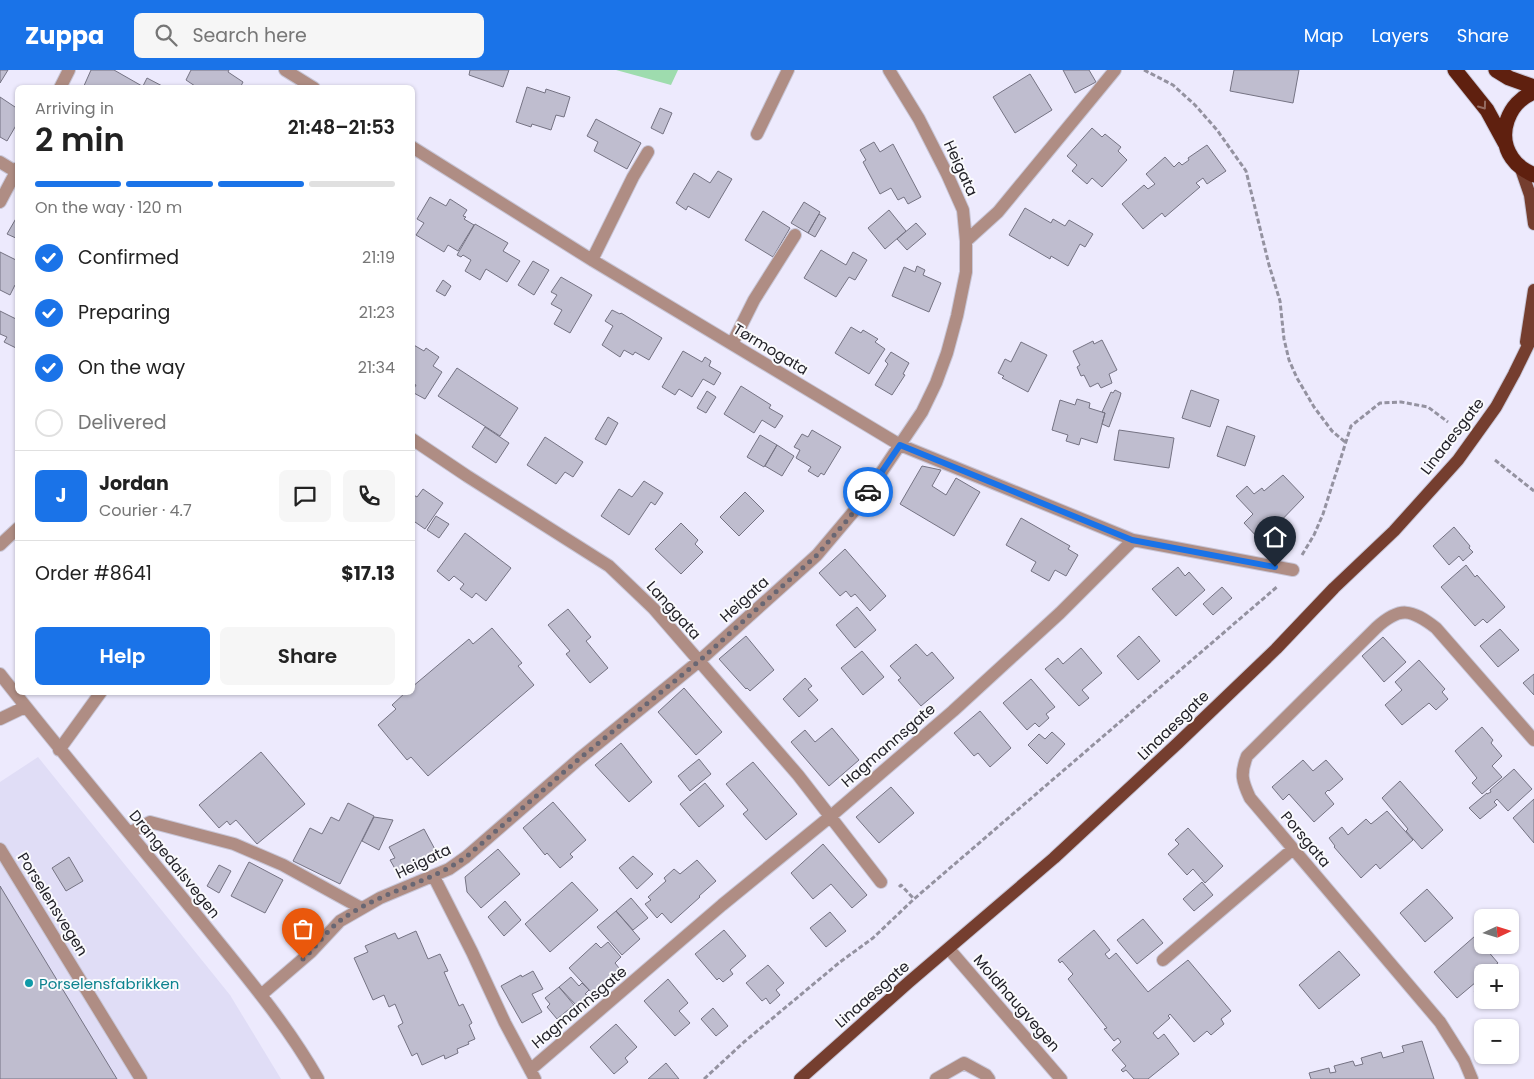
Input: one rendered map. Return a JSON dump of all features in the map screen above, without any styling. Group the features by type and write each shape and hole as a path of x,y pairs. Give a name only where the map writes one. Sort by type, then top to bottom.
{"highway":[{"path":"1455,70 1487,110 1512,158 1528,172"},
{"path":"1496,70 1509,78 1534,87"},
{"path":"1506,145 1505,132 1508,118 1514,106 1526,95 1534,92"}],"main road":[{"path":"1528,172 1534,224"},
{"name":"Linaaesgate","path":"1525,354 1534,290"},
{"name":"Linaaesgate","path":"800,1079 1054,858 1178,744 1276,649 1334,588 1394,531 1458,460 1496,407 1525,354 1534,333"}],"street":[{"path":"62,85 69,70"},
{"path":"285,70 309,85"},
{"path":"757,134 788,70"},
{"name":"Heigata","path":"261,995 311,952 340,920 380,898 434,877 466,857 579,759 698,662 817,555 860,504 922,412 936,383 947,353 957,316 966,272 966,241 962,210 947,174 919,119 890,70"},
{"path":"966,241 998,212 1113,71"},
{"name":"Tørmogata","path":"415,149 592,260 900,445 1132,540"},
{"path":"592,260 633,177 648,152"},
{"path":"0,162 15,170"},
{"path":"0,202 15,175"},
{"path":"732,344 754,300 795,235"},
{"name":"Langgata","path":"415,441 609,566 654,609 798,775 882,882"},
{"path":"0,545 15,531"},
{"path":"1132,540 1293,570"},
{"name":"Hagmannsgate","path":"434,877 532,1075 722,905 831,816 953,711 1060,614 1132,540"},
{"name":"Porsgata","path":"1472,1079 1464,1060 1440,1022 1250,798 1242,783 1243,767 1247,756 1376,628 1388,617 1406,612 1419,615 1436,628 1534,740"},
{"name":"Drangedalsvegen","path":"0,674 15,693"},
{"name":"Drangedalsvegen","path":"16,695 59,750 129,832 261,995 303,1053 318,1079"},
{"path":"59,750 99,695"},
{"path":"0,719 25,706"},
{"path":"129,832 150,822 234,844 283,865 361,908"},
{"name":"Porselensvegen","path":"0,849 141,1079"},
{"path":"1163,960 1293,849"},
{"name":"Moldhaugvegen","path":"949,949 1061,1079"},
{"path":"936,1079 964,1064 986,1075 989,1079"}],"path":[{"path":"1144,70 1173,85 1195,105 1217,130 1246,170 1269,265 1280,301 1284,339 1289,360 1314,407 1332,431 1345,442"},
{"path":"704,1079 744,1042 840,962 873,938 914,899 1275,589 1293,570 1314,535 1332,488 1351,426 1380,403 1401,402 1428,407 1448,422"},
{"path":"1495,460 1534,491"}],"shaded area":[{"path":"38,757 230,995 281,1079 0,1079 0,782"}],"green space":[{"path":"616,70 678,70 671,85"}],"building":[{"path":"0,70 8,70 0,83"},
{"path":"91,70 114,70 140,85 84,85"},
{"path":"191,70 229,70 228,72 243,82 242,85 194,85 186,80"},
{"path":"470,70 509,70 503,87 469,75"},
{"path":"1063,70 1089,70 1096,82 1075,93"},
{"path":"1234,70 1299,70 1293,103 1230,91"},
{"path":"1030,74 1052,110 1015,133 993,97"},
{"path":"147,78 160,85 144,85"},
{"path":"527,87 545,93 546,89 570,97 564,117 556,115 551,130 532,124 531,127 516,122"},
{"path":"0,97 15,107 15,127 7,141 0,137"},
{"path":"660,108 672,113 663,134 651,128"},
{"path":"596,119 641,143 627,169 594,151 598,142 587,136"},
{"path":"1092,128 1102,137 1105,134 1121,147 1118,151 1127,160 1102,187 1092,178 1087,184 1072,171 1077,165 1067,156"},
{"path":"874,142 880,152 893,144 921,197 908,204 904,197 898,200 891,188 880,194 863,162 866,160 860,150"},
{"path":"1207,145 1226,171 1207,184 1203,178 1196,183 1200,187 1165,217 1162,213 1143,229 1122,204 1144,185 1148,189 1155,184 1146,174 1165,157 1174,167 1179,162 1182,165 1189,160 1188,158"},
{"path":"718,171 732,179 709,218 688,206 686,210 676,203 694,173 710,183"},
{"path":"430,197 446,206 450,199 467,210 463,216 466,217 464,219 474,225 458,251 448,245 444,252 416,235 424,223 417,219"},
{"path":"804,202 820,212 808,233 791,223"},
{"path":"1025,208 1051,223 1053,219 1065,226 1069,220 1093,234 1085,247 1080,244 1068,266 1051,256 1050,259 1009,235"},
{"path":"889,210 906,231 885,249 868,228"},
{"path":"763,211 790,228 773,257 745,240"},
{"path":"819,214 826,218 815,237 808,233"},
{"path":"15,220 15,238 7,234"},
{"path":"916,223 926,234 907,250 897,239"},
{"path":"475,224 508,243 503,251 520,261 507,282 486,269 480,280 465,271 471,260 463,255 461,257 457,255"},
{"path":"821,250 846,265 853,252 867,260 855,280 849,277 836,297 804,278"},
{"path":"0,252 15,260 15,285 10,295 0,290"},
{"path":"533,261 549,270 534,295 518,285"},
{"path":"917,266 925,270 923,275 941,283 929,312 892,296 904,267 915,272"},
{"path":"561,277 592,295 570,333 554,324 562,310 551,304 557,295 551,292"},
{"path":"443,280 451,286 445,296 436,291"},
{"path":"612,310 621,313 662,338 649,360 635,352 633,355 624,350 620,357 602,345 613,326 605,321"},
{"path":"0,311 15,318 15,348 4,342 7,337 0,334"},
{"path":"851,327 861,333 863,330 878,339 875,342 885,349 869,374 835,353"},
{"path":"1102,340 1117,370 1109,374 1112,383 1101,388 1098,383 1090,387 1084,375 1081,376 1077,367 1080,365 1073,351 1093,341 1094,344"},
{"path":"1021,342 1047,355 1028,392 1002,378 1004,376 998,373 1005,359 1011,362"},
{"path":"415,346 424,351 426,348 439,357 433,366 442,372 425,399 415,394"},
{"path":"683,351 702,362 705,357 711,361 709,366 721,373 714,385 703,379 692,397 679,389 675,395 662,387"},
{"path":"891,352 909,363 903,374 905,375 892,395 875,385 888,364 885,361"},
{"path":"457,368 518,408 500,436 438,396"},
{"path":"741,386 771,405 769,408 783,416 775,428 762,420 754,433 724,414"},
{"path":"1115,390 1121,393 1109,427 1102,424 1105,413 1102,412 1111,392 1113,393"},
{"path":"1191,390 1219,400 1210,427 1182,418"},
{"path":"707,391 716,397 706,413 697,408"},
{"path":"1077,399 1090,403 1089,408 1105,413 1097,443 1081,438 1079,445 1066,441 1068,435 1052,430 1060,400 1075,405"},
{"path":"608,417 618,423 606,445 595,439"},
{"path":"1227,426 1255,436 1245,466 1217,456"},
{"path":"485,427 509,443 496,463 472,447"},
{"path":"812,430 841,447 824,475 821,473 818,477 808,471 811,467 796,458 800,450 794,447 802,434 808,437"},
{"path":"1119,430 1174,438 1169,468 1114,460"},
{"path":"760,435 777,445 764,467 747,457"},
{"path":"545,437 583,462 573,477 565,472 556,484 527,465"},
{"path":"777,445 794,456 782,476 765,466"},
{"path":"922,466 941,470 932,486 946,495 956,478 980,492 954,536 900,504"},
{"path":"1283,475 1304,497 1270,532 1268,530 1259,539 1244,523 1253,514 1236,496 1247,486 1254,494 1262,488 1264,491"},
{"path":"644,481 663,493 655,505 651,502 629,535 601,516 619,489 632,497"},
{"path":"423,489 443,503 425,529 415,522 415,496 417,497"},
{"path":"745,492 764,511 739,536 720,517"},
{"path":"436,516 449,524 439,538 427,530"},
{"path":"1021,518 1070,546 1068,549 1078,555 1066,576 1055,570 1049,581 1031,571 1036,562 1006,545"},
{"path":"681,523 698,540 695,544 703,552 681,574 655,549"},
{"path":"1454,527 1473,552 1463,561 1459,556 1449,565 1433,546"},
{"path":"465,533 511,568 486,601 476,593 472,598 460,589 464,584 454,576 449,581 437,571"},
{"path":"845,549 886,596 870,611 855,594 851,597 846,591 840,596 819,573"},
{"path":"1466,565 1475,577 1477,575 1505,607 1487,623 1483,619 1475,626 1441,587"},
{"path":"1178,567 1185,576 1189,572 1205,590 1176,616 1152,589"},
{"path":"1222,587 1232,598 1213,615 1203,604"},
{"path":"857,607 876,630 855,648 836,625"},
{"path":"568,609 591,637 586,641 608,668 590,683 566,654 570,651 548,625"},
{"path":"492,628 522,663 518,666 534,685 428,776 411,757 407,760 378,725 396,709 392,705 403,695 415,695 415,684 469,639 473,644"},
{"path":"1500,629 1519,650 1498,667 1480,646"},
{"path":"746,636 774,670 750,691 719,659"},
{"path":"1139,636 1160,661 1138,680 1117,656"},
{"path":"1383,637 1406,662 1384,682 1362,656"},
{"path":"916,644 927,656 932,652 954,678 921,706 898,680 901,678 890,666"},
{"path":"1081,648 1102,673 1082,690 1089,698 1079,706 1045,669 1058,658 1063,664"},
{"path":"862,651 884,677 863,695 841,668"},
{"path":"1419,660 1445,689 1442,692 1448,699 1436,710 1429,703 1402,725 1385,705 1402,690 1395,682"},
{"path":"1534,674 1534,695 1523,683"},
{"path":"805,678 812,686 808,689 818,700 799,717 783,699"},
{"path":"1031,679 1055,707 1046,714 1049,718 1039,727 1035,723 1027,730 1003,703"},
{"path":"684,688 722,732 696,755 658,712"},
{"path":"980,711 1011,748 990,767 978,753 974,756 954,733"},
{"path":"1482,727 1493,740 1491,743 1502,756 1492,766 1502,777 1482,794 1472,783 1477,778 1455,751"},
{"path":"832,728 859,760 829,786 791,742 805,730 815,742"},
{"path":"1052,732 1065,744 1047,764 1028,745 1039,734 1045,739"},
{"path":"621,743 652,782 629,802 595,765"},
{"path":"261,752 305,804 257,844 236,820 230,825 227,821 219,828 199,805"},
{"path":"699,759 711,774 690,791 678,776"},
{"path":"1303,760 1313,771 1326,760 1343,779 1325,793 1334,804 1314,822 1289,794 1283,800 1272,787"},
{"path":"753,762 797,814 766,840 743,814 748,810 726,784"},
{"path":"1514,769 1532,789 1508,811 1497,799 1494,802 1497,805 1480,819 1469,808 1487,793 1491,792 1490,790"},
{"path":"1400,781 1443,830 1422,849 1382,798"},
{"path":"705,783 724,806 699,827 680,804"},
{"path":"891,787 914,813 879,843 856,817"},
{"path":"1534,799 1534,843 1513,818"},
{"path":"553,802 586,840 570,854 573,857 560,868 547,853 545,855 523,828"},
{"path":"348,803 374,816 340,884 293,861 310,828 322,834 331,817 339,821"},
{"path":"1387,811 1413,840 1380,869 1376,864 1361,878 1334,847 1329,838 1342,827 1348,835 1366,819 1371,824"},
{"path":"374,817 393,820 379,850 362,841"},
{"path":"1188,828 1223,866 1205,883 1193,869 1187,875 1168,854 1179,844 1175,840"},
{"path":"424,829 438,855 398,874 390,860 395,858 389,847"},
{"path":"823,844 867,895 852,908 831,884 813,899 791,873"},
{"path":"498,849 520,874 481,908 467,892 465,877"},
{"path":"633,856 653,874 637,889 619,868"},
{"path":"69,857 83,881 66,891 52,868"},
{"path":"697,860 716,881 671,923 662,913 657,918 645,904 651,900 648,897 666,881 664,878 674,869 680,874"},
{"path":"249,862 283,880 265,913 231,896"},
{"path":"219,865 231,871 219,893 207,886"},
{"path":"572,882 598,910 550,952 525,924"},
{"path":"1202,882 1213,895 1194,911 1183,899"},
{"name":"Porselensfabrikken","path":"0,886 117,1079 0,1079"},
{"path":"1427,889 1453,918 1425,942 1400,913"},
{"path":"631,898 648,918 633,930 616,911"},
{"path":"505,901 521,920 504,936 488,917"},
{"path":"616,911 640,939 622,955 597,927"},
{"path":"830,912 846,931 826,947 810,928"},
{"path":"1143,919 1163,943 1137,964 1117,940"},
{"path":"724,930 746,956 730,970 733,974 723,982 719,978 717,980 695,954"},
{"path":"1094,930 1110,950 1105,954 1109,959 1116,953 1148,992 1188,960 1231,1011 1221,1019 1224,1024 1211,1035 1207,1031 1194,1042 1170,1014 1168,1016 1170,1018 1153,1033 1158,1039 1164,1034 1179,1054 1148,1079 1134,1079 1126,1070 1123,1072 1121,1070 1126,1066 1112,1050 1121,1042 1118,1038 1114,1041 1104,1029 1107,1028 1068,979 1073,974 1062,961 1060,963 1058,960"},
{"path":"416,931 428,959 440,954 448,971 444,972 459,1006 463,1004 472,1023 469,1025 475,1039 457,1049 458,1053 445,1059 444,1055 422,1065 417,1053 412,1056 398,1026 403,1023 395,1004 389,1007 384,995 373,1000 354,958 368,952 365,946 395,933 398,939"},
{"path":"1474,937 1474,954 1490,954 1498,963 1474,964 1474,984 1457,998 1434,972"},
{"path":"608,942 621,957 615,963 619,968 592,993 569,968 596,943 601,948"},
{"path":"1339,951 1360,975 1319,1009 1299,985"},
{"path":"768,965 784,983 776,990 780,995 770,1004 766,998 762,1001 746,983"},
{"path":"533,971 543,989 532,994 542,1012 522,1023 501,986"},
{"path":"571,977 579,986 582,983 589,990 585,994 587,995 576,1005 559,987"},
{"path":"668,979 688,1003 679,1011 690,1023 675,1036 644,1001"},
{"path":"559,987 574,1005 557,1019 547,1007 550,1004 545,998"},
{"path":"713,1008 728,1026 716,1036 701,1019"},
{"path":"616,1024 637,1047 625,1058 628,1062 614,1074 590,1047"},
{"path":"1422,1041 1434,1079 1311,1079 1309,1073 1329,1068 1330,1073 1336,1072 1334,1066 1353,1061 1355,1066 1363,1064 1361,1058 1381,1052 1383,1058 1404,1052 1402,1046"},
{"path":"666,1063 679,1079 648,1079"}],"way so far":[{"path":"303,959 340,920 380,898 434,877 466,857 579,759 698,662 817,555 849,518 868,492"}],"place":[{"name":"Porselensfabrikken","path":"29,983"}],"route":[{"path":"868,492 900,445 1132,540 1275,567"}]}
